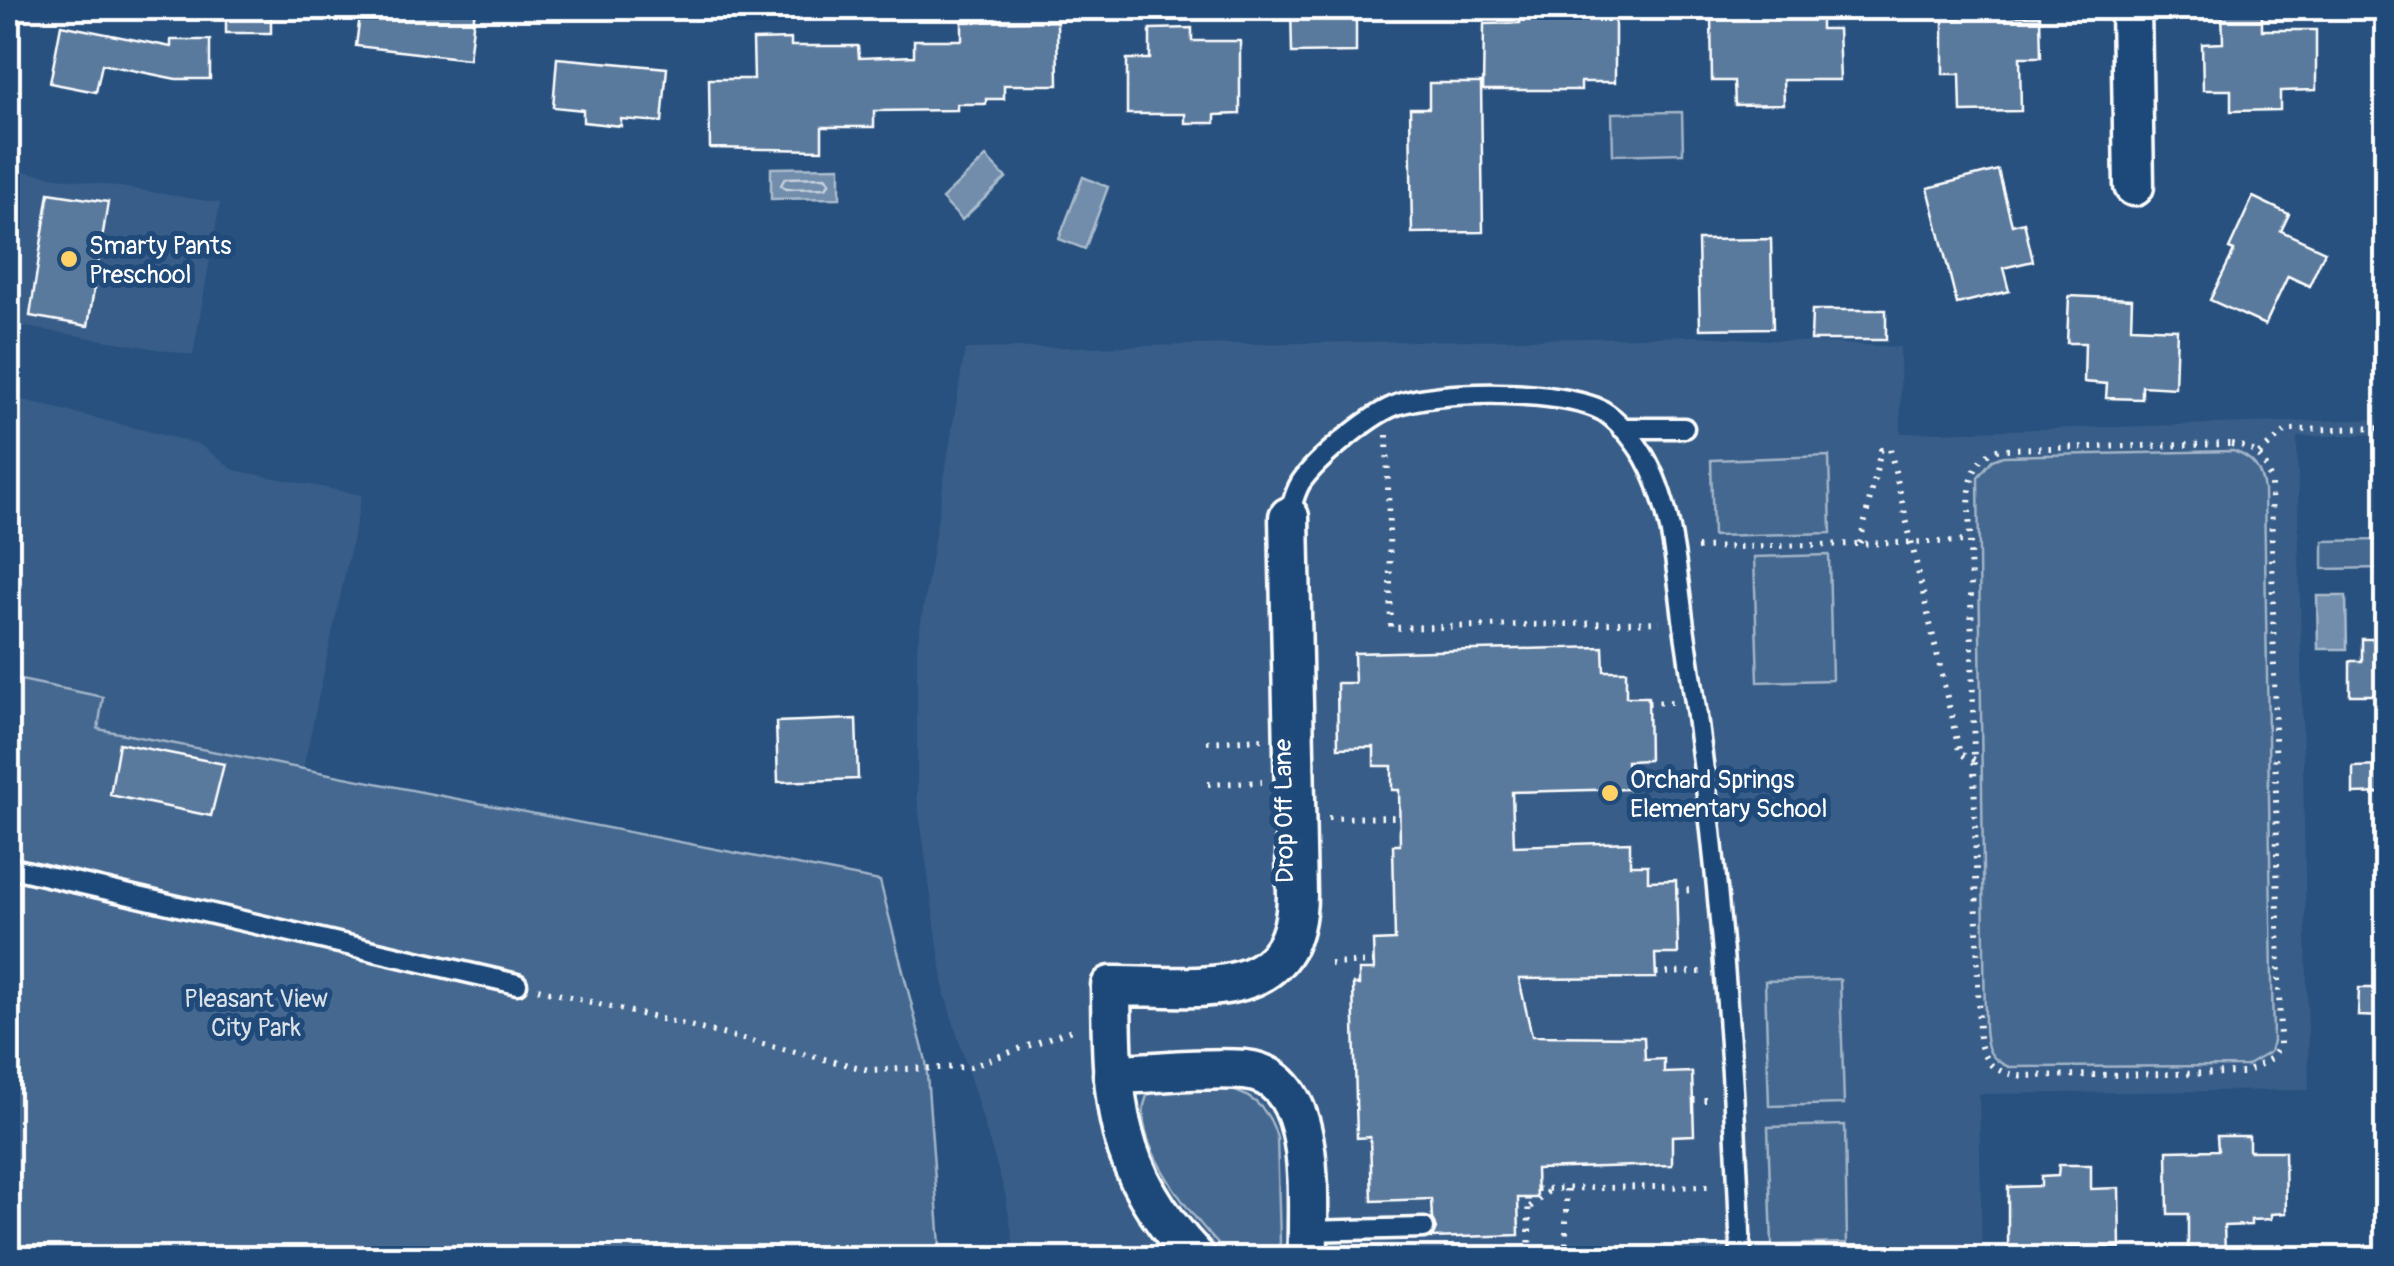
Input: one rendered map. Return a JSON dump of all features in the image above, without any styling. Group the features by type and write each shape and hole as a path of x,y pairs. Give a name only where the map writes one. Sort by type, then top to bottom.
{"street":[{"path":"2131,8 2134,186"},
{"path":"1196,1258 1170,1230 1132,1169 1114,1104 1111,986 1219,985 1251,980 1276,965 1288,943 1296,919 1289,518"},
{"path":"1113,1074 1249,1070 1270,1079 1289,1096 1300,1116 1307,1245"}],"lane":[{"path":"1289,518 1303,479 1332,450 1365,421 1421,398 1541,395 1580,401 1606,412 1644,456 1666,514 1698,722 1728,982 1741,1258"},
{"path":"1622,428 1684,428"},
{"path":"8,867 517,984"},
{"path":"1307,1245 1424,1228"}],"path":[{"path":"2259,454 2287,430 2386,428"},
{"path":"1387,433 1392,628 1661,622"},
{"path":"2230,444 2246,446 2259,454 2268,468 2271,505 2280,1046 2272,1058 2244,1073 2020,1076 2000,1072 1987,1062 1978,1037 1970,481 1982,457 1992,451 2230,444"},
{"path":"1860,544 1881,450 1890,448 1960,754 1975,760"},
{"path":"1688,548 1970,541"},
{"path":"1474,626 1475,636"},
{"path":"1648,703 1674,702"},
{"path":"1207,742 1263,739"},
{"path":"1208,784 1263,782"},
{"path":"1326,818 1400,817"},
{"path":"1676,891 1696,890"},
{"path":"1330,964 1374,962"},
{"path":"1656,973 1703,972"},
{"path":"517,984 869,1070 970,1067 1077,1028"},
{"path":"1693,1100 1712,1100"},
{"path":"1537,1189 1716,1186"},
{"path":"1529,1208 1551,1189"},
{"path":"1566,1189 1566,1254"},
{"path":"1528,1198 1530,1258"}],"shaded area":[{"path":"8,169 220,203 193,355 8,324"},
{"name":"Orchard Springs Elementary School","path":"1698,336 1900,347 1901,433 2386,419 2386,434 2297,437 2309,1090 1979,1094 1982,1258 1016,1258 1005,1193 945,995 917,798 917,647 965,349"},
{"path":"8,396 199,444 234,470 362,495 303,769 97,729 102,696 12,678 8,691"}],"green space":[{"path":"1682,112 1683,153 1613,155 1612,113"},
{"path":"2233,451 2255,465 2264,490 2273,1041 2270,1052 2246,1066 2009,1067 1990,1052 1985,1027 1978,477 1992,460 2003,456"},
{"path":"1829,456 1831,533 1713,536 1711,460"},
{"path":"2386,540 2386,568 2323,569 2323,541"},
{"path":"1829,555 1832,680 1758,682 1754,557"},
{"name":"Pleasant View City Park","path":"11,678 103,697 98,729 880,881 926,1061 941,1258 8,1258"},
{"path":"1840,979 1844,1104 1769,1106 1765,981"},
{"path":"1215,1087 1237,1092 1255,1102 1269,1117 1277,1138 1280,1242 1276,1258 1231,1258 1170,1183 1147,1136 1143,1115 1147,1096 1156,1090"},
{"path":"1845,1125 1847,1243 1772,1245 1768,1127"}],"water":[{"path":"986,157 1006,178 962,220 942,199"},
{"path":"840,167 840,198 771,199 771,168"},
{"path":"1083,177 1108,187 1085,249 1059,239"},
{"path":"2317,596 2346,596 2347,649 2318,649"}],"building":[{"path":"226,8 271,8 271,33 226,33"},
{"path":"361,8 475,8 469,59 356,46"},
{"path":"1291,8 1356,8 1356,52 1292,53"},
{"path":"1520,8 1615,8 1615,82 1581,82 1581,90 1483,90 1484,24 1520,23"},
{"path":"1732,8 1773,8 1773,19 1821,18 1821,29 1838,29 1840,80 1783,80 1784,104 1735,105 1734,81 1712,81 1711,16 1732,16"},
{"path":"1960,8 2014,8 2015,16 2040,16 2041,57 2020,57 2021,111 1961,112 1960,74 1943,74 1943,19 1960,19"},
{"path":"2262,9 2262,30 2316,30 2316,90 2280,91 2280,110 2231,111 2231,90 2203,90 2202,44 2223,43 2222,10"},
{"path":"1057,21 1058,85 1004,85 1004,99 986,99 986,104 957,104 957,110 874,111 874,127 822,127 822,150 710,148 709,79 754,79 753,40 791,39 791,46 858,46 859,58 914,56 914,40 962,40 962,22"},
{"path":"61,25 171,47 171,40 210,40 210,79 176,79 102,64 96,92 50,83"},
{"path":"1192,28 1192,41 1240,41 1240,114 1215,115 1215,123 1185,123 1185,114 1127,114 1127,59 1150,59 1150,29"},
{"path":"557,58 667,68 662,122 621,119 621,126 583,122 583,110 553,107"},
{"path":"1429,83 1481,83 1483,232 1412,233 1410,108 1429,108"},
{"path":"1998,170 2012,225 2024,222 2033,261 2003,268 2009,291 1957,304 1928,188"},
{"name":"Smarty Pants Preschool","path":"49,193 108,202 88,326 30,316"},
{"path":"2253,197 2289,214 2281,231 2325,251 2309,286 2288,276 2265,325 2210,300 2234,251 2229,249"},
{"path":"1771,239 1773,328 1700,329 1698,240"},
{"path":"2069,296 2132,299 2131,327 2177,329 2175,388 2142,386 2142,399 2106,398 2107,384 2084,382 2085,343 2067,343"},
{"path":"1812,310 1886,310 1886,340 1811,340"},
{"path":"2362,639 2386,639 2386,695 2350,695 2350,661 2362,661"},
{"name":"Orchard Springs Elementary School","path":"1603,647 1604,671 1626,671 1626,697 1648,697 1649,760 1627,761 1628,789 1512,792 1514,846 1630,842 1630,865 1648,865 1648,881 1676,880 1678,954 1655,954 1656,978 1519,979 1532,1036 1644,1037 1645,1060 1664,1059 1664,1073 1692,1072 1694,1135 1672,1136 1672,1165 1536,1169 1537,1198 1518,1198 1519,1235 1432,1238 1436,1229 1431,1199 1372,1201 1370,1137 1357,1138 1353,984 1359,985 1359,970 1374,970 1373,941 1395,940 1393,845 1400,845 1399,790 1392,790 1392,766 1374,766 1374,747 1338,748 1337,683 1355,683 1354,653"},
{"path":"856,719 858,779 778,782 776,722"},
{"path":"119,743 224,764 211,816 110,795"},
{"path":"2386,766 2386,793 2353,794 2353,767"},
{"path":"2359,988 2386,988 2386,1017 2358,1016"},
{"path":"2217,1136 2249,1136 2249,1151 2285,1151 2286,1213 2251,1220 2251,1225 2224,1226 2225,1251 2188,1251 2188,1214 2168,1214 2167,1151 2218,1150"},
{"path":"2059,1165 2091,1165 2091,1189 2119,1188 2120,1248 2065,1248 2066,1258 2008,1258 2008,1187 2041,1186 2041,1177 2058,1176"}],"place":[{"name":"Smarty Pants Preschool","path":"69,259"},
{"name":"Orchard Springs Elementary School","path":"1610,793"}]}
